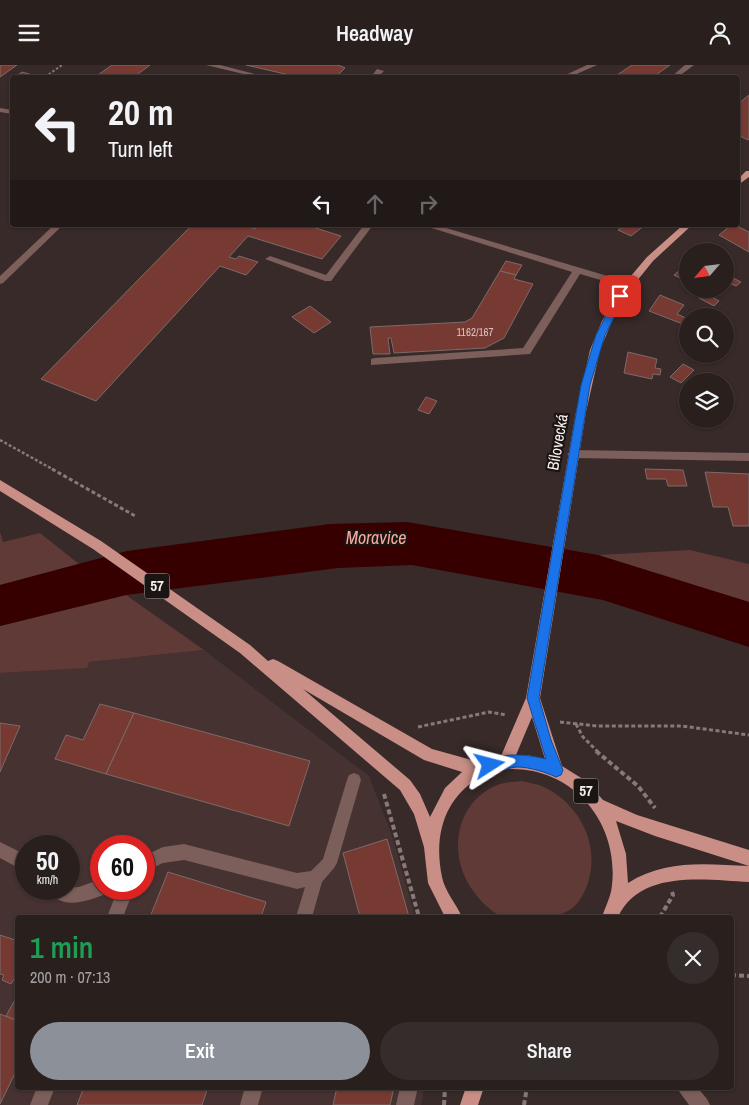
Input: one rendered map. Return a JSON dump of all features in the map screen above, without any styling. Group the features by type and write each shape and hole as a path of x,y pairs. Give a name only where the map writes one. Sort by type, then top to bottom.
{"main road":[{"name":"Bílovecká","path":"533,698 573,454 586,385 595,350 607,321 628,285 646,263 686,227"},
{"name":"57","path":"0,485 150,581 245,649 405,785 414,796 420,809 431,846 434,876 439,891 453,915"},
{"name":"57","path":"245,649 429,755 478,769"},
{"path":"506,761 533,698"},
{"path":"533,698 556,770"},
{"name":"57","path":"431,846 436,820 446,798 460,781 478,769 506,761 531,762 556,770 580,785 599,805 612,827 619,851 621,876 617,900 611,915"},
{"name":"57","path":"599,805 640,825 715,845 749,858"},
{"path":"617,900 647,881 669,874 695,872 749,874"},
{"path":"467,1090 468,1105"},
{"path":"468,1105 474,1090"}],"street":[{"path":"210,65 253,75"},
{"path":"570,75 593,65"},
{"path":"677,75 690,65"},
{"path":"223,75 229,70"},
{"path":"376,75 380,71"},
{"path":"0,281 57,227"},
{"path":"270,259 328,279 367,227"},
{"path":"433,227 628,285"},
{"path":"375,362 526,351 578,270"},
{"path":"573,454 749,457"},
{"path":"305,915 315,878 330,863 354,780"},
{"path":"0,850 15,856"},
{"path":"155,858 170,852 184,852 298,881 315,878"},
{"path":"115,915 121,900"},
{"path":"39,1105 45,1090"},
{"path":"249,1105 253,1090"},
{"path":"405,1105 408,1090"},
{"path":"688,1090 701,1105"}],"path":[{"path":"48,75 62,65"},
{"path":"0,440 137,517"},
{"path":"576,724 682,726 749,735"},
{"path":"734,975 749,976"},
{"path":"444,1105 445,1090"},
{"path":"524,1105 526,1090"}],"shaded area":[{"path":"0,532 3,542 40,533 79,564 0,585"},
{"path":"690,550 749,564 749,602 598,555"},
{"path":"126,595 204,650 89,662 87,668 0,673 0,626"},
{"path":"204,650 369,776 393,838 414,915 15,915 15,1090 424,1090 421,1105 0,1105 0,673 87,668 89,662"},
{"path":"522,781 542,786 559,796 571,807 587,835 591,851 588,883 581,898 573,908 563,914 499,915 492,911 477,896 464,874 459,859 458,843 465,814 485,792 508,782"}],"water":[{"name":"Moravice","path":"407,522 598,555 749,602 749,647 603,600 412,565 338,568 126,595 0,626 0,585 127,551 330,524"}],"building":[{"path":"0,65 17,65 0,77"},
{"path":"112,65 150,65 137,75 98,75"},
{"path":"246,65 338,65 345,68 338,75 289,75"},
{"path":"632,65 670,65 656,75 617,75"},
{"path":"22,72 32,75 18,75"},
{"path":"749,95 748,140 740,136 740,102"},
{"path":"190,227 248,227 255,229 256,227 312,227 341,236 322,259 248,236 229,257 236,259 239,256 258,262 246,275 220,266 96,401 41,379"},
{"path":"622,227 642,227 631,236 618,230"},
{"path":"729,227 739,227 749,232 749,252 719,235"},
{"path":"506,261 522,265 516,275 500,271"},
{"path":"500,271 516,275 514,279 533,284 504,338 485,348 394,353 391,338 388,338 390,354 373,354 370,327 465,322 472,318"},
{"path":"679,271 679,278 674,275"},
{"path":"734,278 741,282 736,286 734,285"},
{"path":"660,295 684,305 679,308 677,314 679,315 679,323 649,311"},
{"path":"699,298 714,298 719,301 714,306"},
{"path":"310,306 331,322 314,333 292,317"},
{"path":"628,352 657,359 655,368 661,369 660,375 653,374 652,379 624,373"},
{"path":"683,364 694,370 691,373 679,373 679,382 670,377"},
{"path":"426,397 437,401 429,414 418,410"},
{"path":"645,469 683,470 687,486 668,486 666,479 647,479"},
{"path":"705,472 749,474 749,526 733,526 728,507 713,507"},
{"path":"100,704 134,713 106,774 55,759 66,735 83,740"},
{"path":"134,713 310,761 289,826 106,774"},
{"path":"0,723 20,726 0,772"},
{"path":"387,839 408,915 359,915 343,853"},
{"path":"168,872 266,902 262,915 151,915"},
{"path":"0,935 15,940 15,979 11,984 2,980 4,975 0,974"},
{"path":"15,1000 15,1020 6,1016"},
{"path":"0,1014 15,1020 15,1073 0,1104"},
{"path":"83,1090 207,1090 202,1105 77,1105"},
{"path":"336,1090 393,1090 390,1105 333,1105"}],"route":[{"path":"490,765 506,761 519,761 544,765 556,770 533,698 590,365 600,335 620,296"}]}
